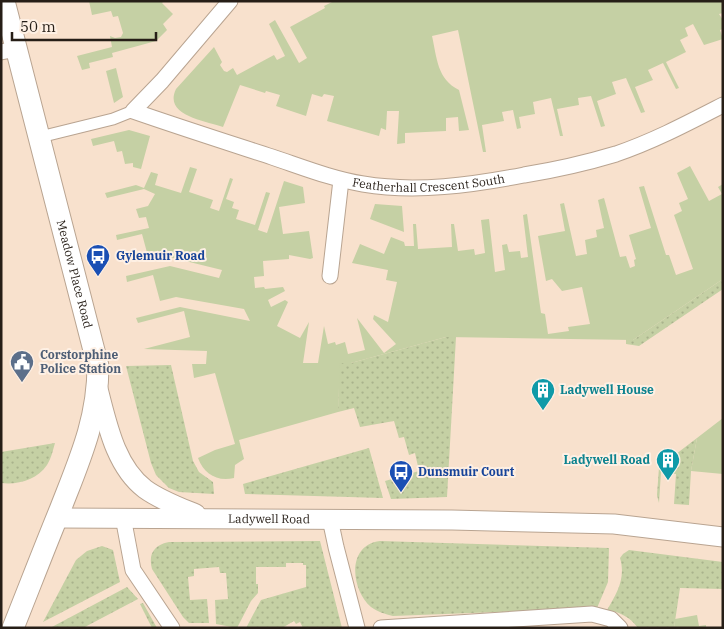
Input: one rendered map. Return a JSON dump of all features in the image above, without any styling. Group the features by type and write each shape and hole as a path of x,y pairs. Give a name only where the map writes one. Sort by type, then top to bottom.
{"main road":[{"name":"Meadow Place Road","path":"4,1 9,50 40,137 98,366 98,389 93,420 86,442 13,628"}],"street":[{"path":"40,137 113,119 133,111 162,81 230,1"},
{"name":"Featherhall Crescent South","path":"133,111 341,180 380,186 424,187 479,183 538,173 617,154 660,137 723,105"},
{"path":"330,276 341,180"},
{"name":"Ladywell Road","path":"98,389 116,448 131,474 144,488 167,502 204,517"},
{"path":"123,517 131,564 136,576 149,592 172,628"},
{"name":"Ladywell Road","path":"57,518 204,517 614,524 723,537"},
{"path":"330,519 357,628"},
{"path":"381,628 592,614 611,619 620,628"}],"green space":[{"path":"89,1 164,1 162,3 173,14 163,24 167,30 156,41 112,53 113,57 89,63 90,68 82,70 77,56 112,47 110,36 115,38 121,37 123,33 118,16 113,17 111,11 92,15"},
{"path":"334,1 723,1 723,13 719,14 723,20 723,29 720,30 723,39 704,45 693,24 685,28 688,36 680,40 686,52 666,62 679,88 676,89 663,63 648,70 653,80 635,87 645,112 641,113 626,78 612,82 616,94 597,101 605,126 601,127 591,96 578,98 579,105 557,109 563,136 560,136 551,98 533,102 535,114 519,117 521,128 517,129 513,110 502,112 504,121 482,125 486,152 483,152 458,30 432,36 442,74 446,80 459,90 469,130 459,131 458,117 446,118 446,131 405,133 405,143 397,144 399,111 387,111 386,130 381,128 379,136 327,121 334,96 324,94 322,97 312,94 306,116 276,106 280,95 266,91 265,93 240,85 223,127 188,116 175,105 176,89 214,47 222,62 220,65 224,71 227,72 233,68 237,75 274,55 277,60 285,56 269,24 275,20 299,63 307,58 290,27"},
{"path":"116,68 123,97 114,103 106,71"},
{"path":"129,130 150,136 141,169 133,167 133,163 125,164 122,151 117,152 114,141 93,146 91,139"},
{"path":"690,166 709,201 722,194 718,187 723,184 723,279 633,340 446,337 351,363 340,363 338,412 239,440 244,459 235,465 234,478 228,479 212,476 198,458 235,444 215,373 194,378 192,364 206,364 207,351 144,349 190,337 184,311 138,323 136,318 180,307 250,321 244,309 176,297 160,301 153,275 127,282 126,276 170,266 219,278 222,270 165,256 149,260 142,234 117,240 116,235 149,228 146,217 139,218 136,209 148,206 155,194 144,189 107,198 105,193 136,185 144,188 151,172 158,174 155,185 181,193 190,167 197,169 189,192 213,200 210,208 219,211 230,178 233,179 226,199 234,202 232,208 239,210 236,219 255,225 266,192 270,193 258,230 267,233 284,181 303,187 305,203 279,207 283,234 309,231 313,258 289,255 289,259 263,261 264,276 254,277 255,288 283,287 285,291 268,300 271,307 285,300 288,302 277,326 300,338 309,322 303,363 318,363 324,326 328,344 335,342 336,345 345,342 348,354 365,350 357,318 384,353 396,344 373,319 374,315 388,322 397,282 386,280 388,270 352,263 360,244 384,254 391,237 404,242 405,246 414,246 413,224 416,224 418,249 452,247 451,224 454,224 458,251 474,249 475,255 485,253 481,220 489,219 495,272 505,270 502,245 507,244 509,252 520,251 521,258 528,257 523,215 527,214 541,313 545,314 548,334 569,331 568,327 590,324 582,287 562,291 552,279 546,281 538,236 565,231 560,204 564,203 576,256 587,254 585,240 597,237 596,230 604,228 598,200 604,198 620,257 626,256 630,268 635,266 634,260 636,259 629,235 651,228 639,187 644,186 666,255 669,255 676,275 693,269 674,215 682,211 679,203 688,199 677,173"},
{"path":"375,204 402,206 404,232 370,219"},
{"path":"723,279 723,289 639,346 626,344 626,339 633,340"},
{"path":"446,337 456,337 447,497 391,499 385,481 419,471 415,453 409,455 404,437 399,438 394,421 360,427 354,408 338,412 339,363 351,363"},
{"path":"171,365 193,461 199,472 213,482 214,494 179,492 169,488 156,475 151,463 126,366"},
{"path":"723,418 723,474 691,471 697,438"},
{"path":"697,438 691,471 689,505 674,504 676,474 661,472 659,503 657,495 659,467"},
{"path":"55,443 48,463 33,478 14,483 1,483 1,452"},
{"path":"369,448 383,498 245,494 243,484"},
{"path":"320,541 342,628 303,628 300,622 296,624 294,621 282,628 246,628 261,600 306,587 306,565 303,565 303,563 286,563 286,567 256,567 258,593 251,601 237,628 216,624 215,600 228,599 226,573 220,573 219,567 194,569 194,576 188,577 190,600 207,599 209,623 189,623 183,617 152,569 151,564 153,551 159,545 169,542"},
{"path":"380,541 609,548 608,582 597,608 393,616 371,607 359,590 356,580 355,569 361,551 369,544"},
{"path":"102,546 113,550 120,582 43,622 76,560 87,551"},
{"path":"629,550 723,562 723,589 680,588 674,628 638,628 624,616 607,610 620,585 622,565 620,558"},
{"path":"127,587 138,599 83,628 50,628"},
{"path":"143,603 157,628 152,628 140,604"},
{"path":"697,615 699,626 706,625 706,628 674,628 675,619"}],"place":[{"name":"Gylemuir Road","path":"98,277"},
{"name":"Corstorphine Police Station","path":"22,383"},
{"name":"Ladywell House","path":"543,411"},
{"name":"Ladywell Road","path":"668,481"},
{"name":"Dunsmuir Court","path":"401,493"}]}
